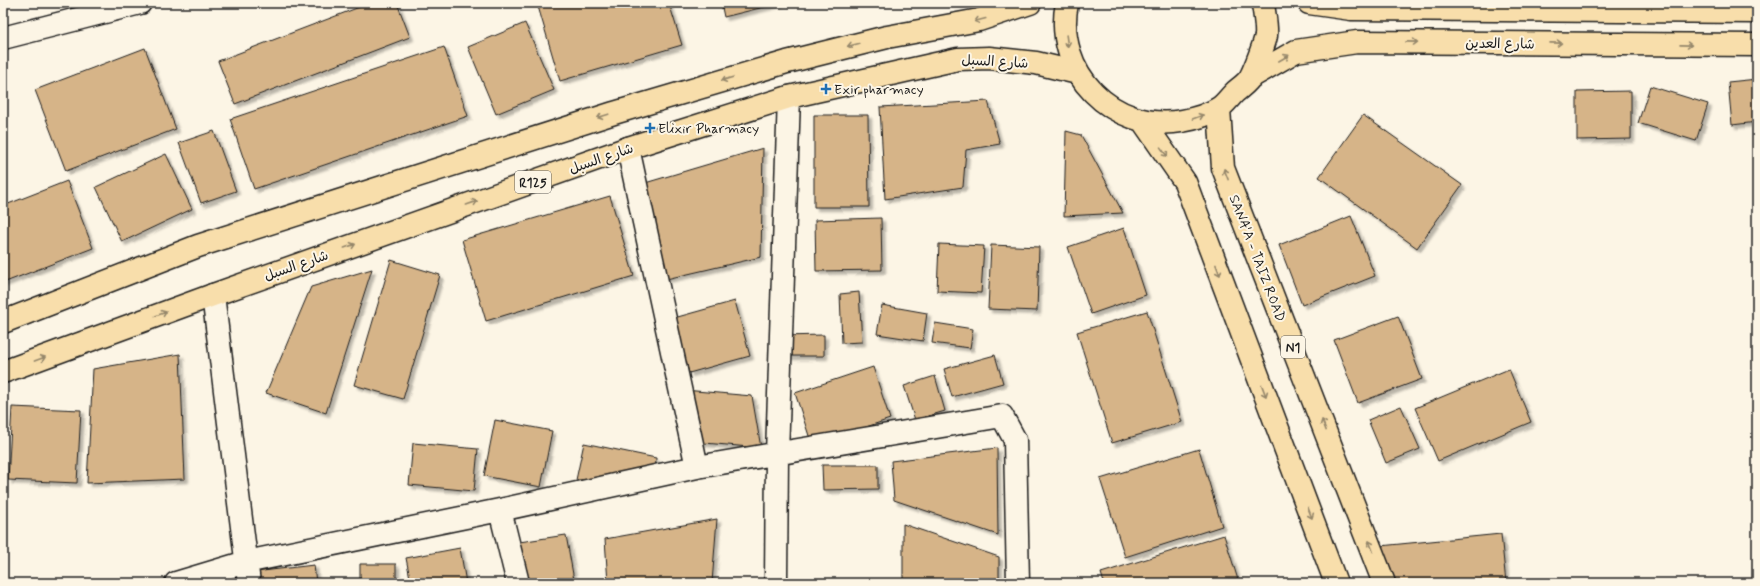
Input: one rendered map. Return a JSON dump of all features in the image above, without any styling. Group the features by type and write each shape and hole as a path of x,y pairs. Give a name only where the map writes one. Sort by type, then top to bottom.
{"main road":[{"path":"3,322 198,246 614,113 787,62 886,37 979,20 1030,3"},
{"path":"1067,3 1064,18 1067,46 1078,73 1094,94 1116,111 1142,120 1169,123 1195,119 1219,108 1250,77 1266,36 1263,3"},
{"path":"1309,3 1351,10 1757,12"},
{"name":"شارع العدين","path":"1250,77 1296,51 1357,42 1757,45"},
{"name":"شارع السبل","path":"3,372 213,295 628,148 789,97 958,59 989,58 1036,63 1078,73"},
{"name":"SANA'A - TAIZ ROAD","path":"1219,108 1223,168 1384,583"},
{"path":"1142,120 1185,182 1336,583"}],"street":[{"path":"3,38 140,3"},
{"path":"776,583 777,454 789,97"},
{"path":"628,148 697,467"},
{"path":"213,295 248,572"},
{"path":"176,583 248,572 500,510 697,467 1002,416 1015,440 1018,583"},
{"path":"500,510 518,583"}],"building":[{"path":"370,3 397,3 410,37 235,104 218,61"},
{"path":"537,3 669,3 682,45 560,81"},
{"path":"721,3 780,3 724,17"},
{"path":"525,23 554,90 496,114 468,47"},
{"path":"444,47 468,116 254,189 230,119"},
{"path":"145,48 176,129 66,171 35,90"},
{"path":"1757,79 1757,122 1732,125 1728,82"},
{"path":"1650,86 1708,104 1696,141 1638,123"},
{"path":"1631,91 1631,139 1577,140 1577,92"},
{"path":"988,101 1000,144 966,150 963,187 885,199 880,107"},
{"path":"814,115 868,115 869,207 814,207"},
{"path":"1363,115 1462,185 1417,248 1319,177"},
{"path":"214,131 236,191 201,203 179,143"},
{"path":"1066,131 1081,135 1123,213 1064,216"},
{"path":"763,148 761,257 662,280 635,186"},
{"path":"166,154 192,209 122,242 96,187"},
{"path":"67,181 93,248 3,283 3,206"},
{"path":"610,196 634,276 486,321 462,240"},
{"path":"1351,216 1375,276 1302,305 1279,245"},
{"path":"881,218 882,270 816,271 815,220"},
{"path":"1124,228 1146,295 1091,314 1068,247"},
{"path":"939,244 984,246 981,293 937,291"},
{"path":"991,245 1039,247 1037,311 988,309"},
{"path":"391,260 440,275 403,399 354,385"},
{"path":"372,269 326,413 266,393 311,287"},
{"path":"859,292 862,342 842,343 840,294"},
{"path":"735,301 750,356 689,373 674,318"},
{"path":"882,305 927,313 923,341 877,334"},
{"path":"1147,311 1182,422 1112,443 1077,332"},
{"path":"1398,316 1422,379 1358,403 1334,340"},
{"path":"935,323 973,329 970,348 932,343"},
{"path":"824,335 824,356 782,356 781,336"},
{"path":"180,354 185,479 87,483 93,369"},
{"path":"995,355 1003,383 952,397 944,369"},
{"path":"873,367 890,419 812,445 795,393"},
{"path":"1509,369 1531,422 1438,461 1415,408"},
{"path":"935,376 945,411 915,420 904,386"},
{"path":"673,389 752,396 761,448 682,441"},
{"path":"1401,406 1420,449 1386,463 1368,420"},
{"path":"12,407 81,410 77,483 8,480"},
{"path":"495,420 552,431 541,487 484,476"},
{"path":"413,443 478,449 474,491 409,485"},
{"path":"584,443 656,458 655,479 576,480"},
{"path":"997,448 998,535 894,500 891,461"},
{"path":"1199,449 1222,526 1125,557 1100,479"},
{"path":"822,465 878,465 878,489 823,490"},
{"path":"717,519 712,583 608,583 605,539"},
{"path":"903,524 999,557 999,583 903,583"},
{"path":"1501,534 1506,583 1383,583 1380,546"},
{"path":"566,535 574,580 557,583 512,583 506,544"},
{"path":"1224,535 1239,583 1104,583 1101,573"},
{"path":"460,548 466,583 411,583 406,558"},
{"path":"360,564 396,564 396,583 360,583"},
{"path":"314,565 316,583 238,583 237,574"}],"place":[{"name":"Exir pharmacy","path":"826,89"},
{"name":"Elixir Pharmacy","path":"650,128"}]}
